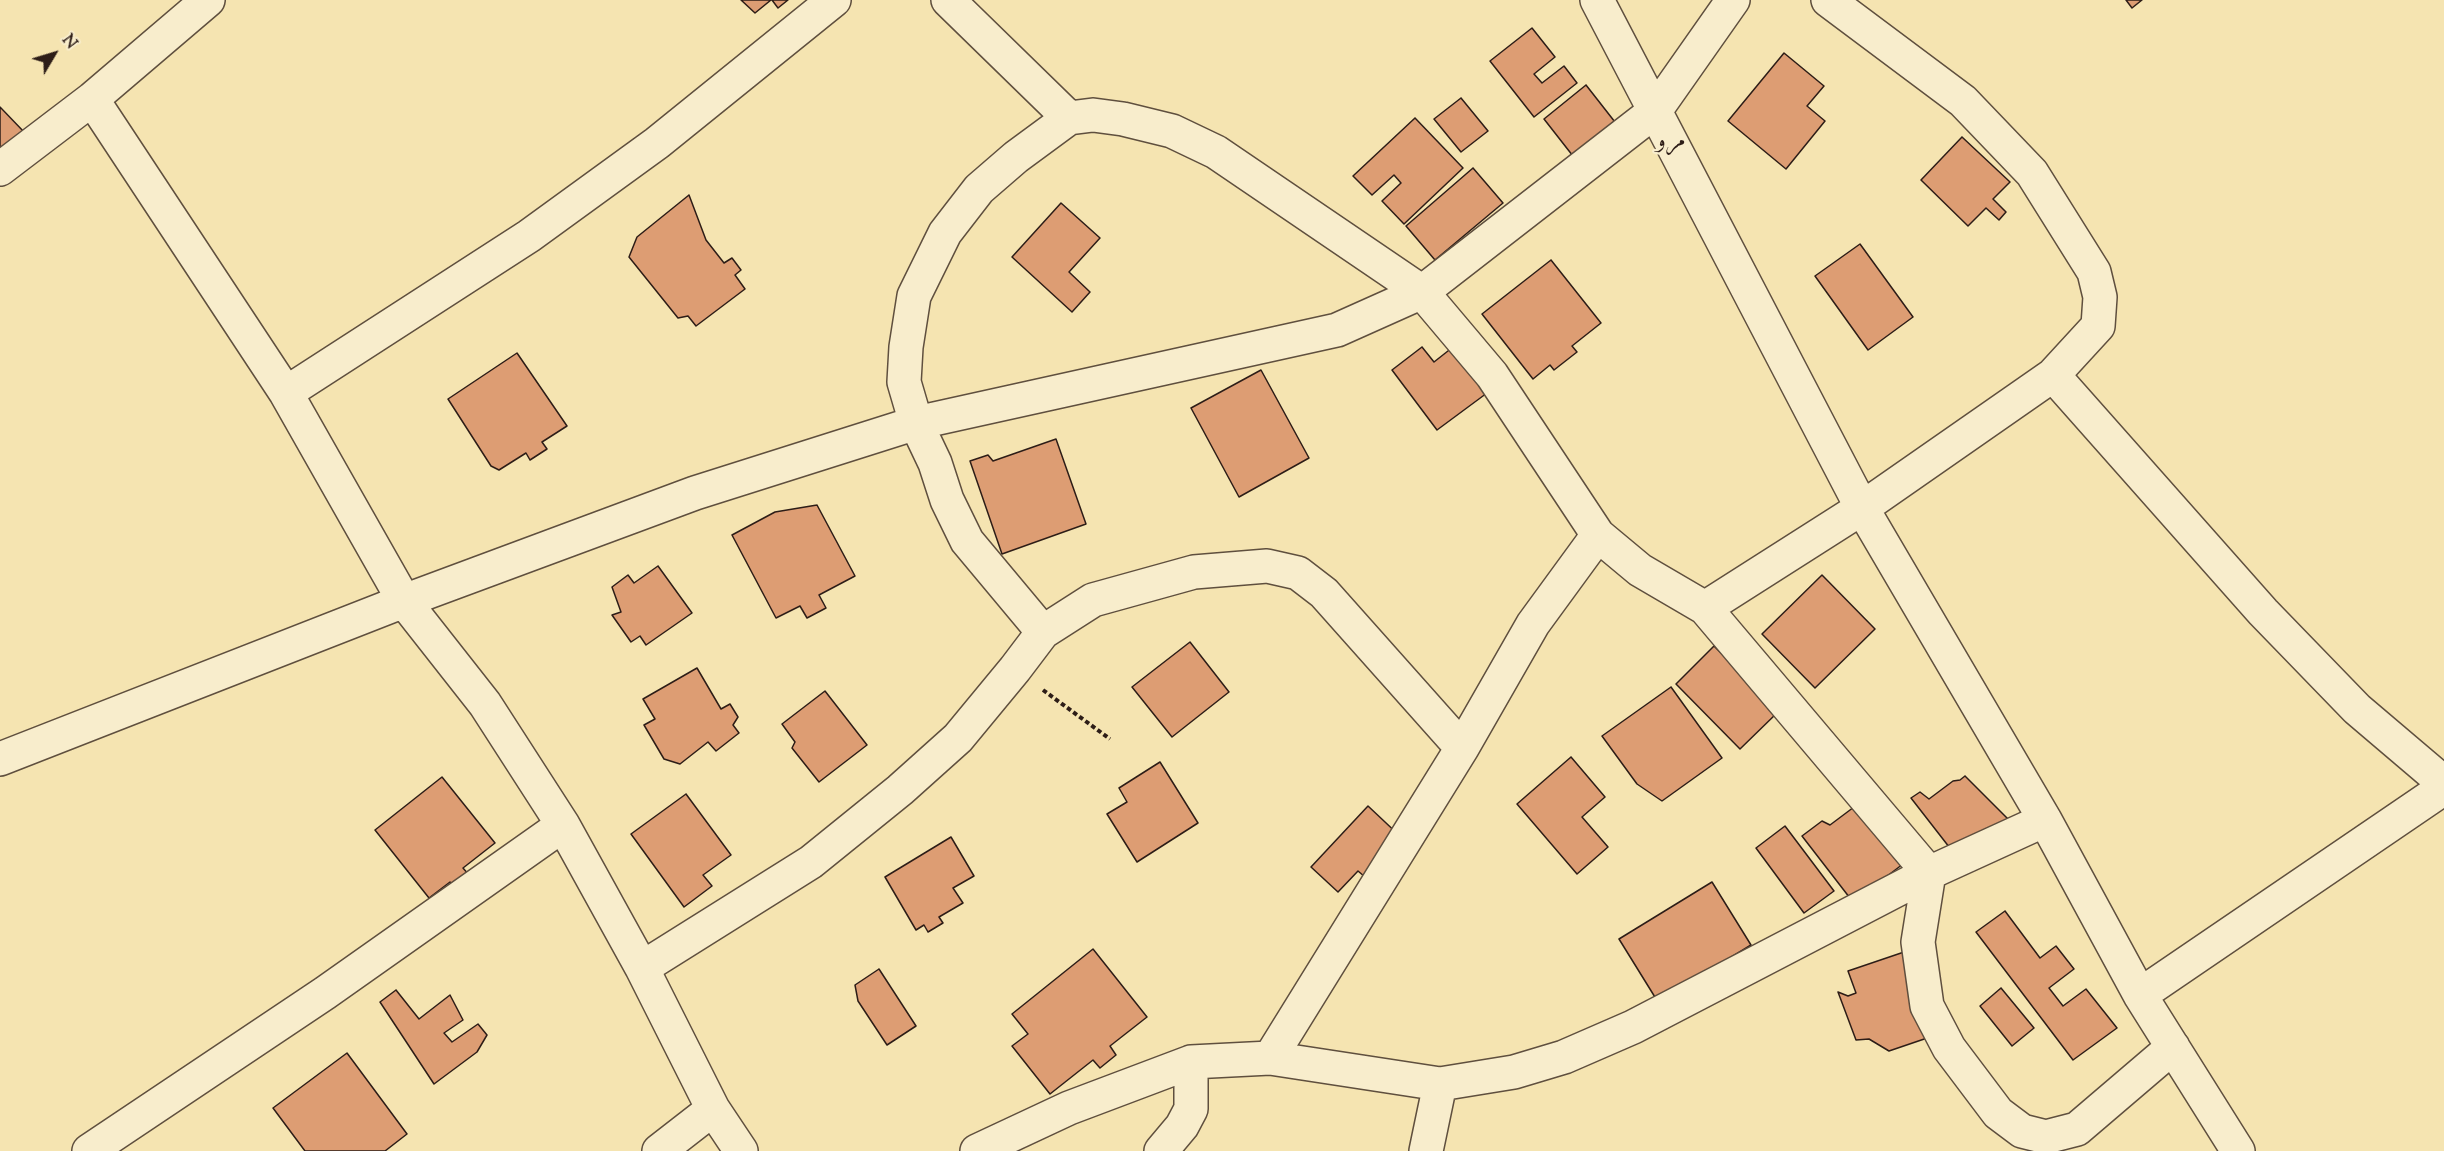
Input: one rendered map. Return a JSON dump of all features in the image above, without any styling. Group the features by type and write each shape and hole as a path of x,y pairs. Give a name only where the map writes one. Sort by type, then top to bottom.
{"street":[{"path":"0,169 92,99 208,0"},
{"path":"286,393 529,236 657,143 834,0"},
{"path":"948,0 1069,118"},
{"path":"1597,0 1862,508 2044,820 2140,995 2238,1151"},
{"path":"0,759 404,601 695,493 916,423 1337,330 1422,292 1654,111 1733,0"},
{"path":"1705,608 1862,508 2053,375 2098,326 2100,297 2094,272 2031,172 1987,123 1963,101 1828,0"},
{"path":"92,99 286,393 404,601 485,704 563,825 642,968 713,1109 741,1151"},
{"path":"1043,632 967,541 947,500 935,463 916,423 904,382 907,337 914,296 945,233 979,189 1016,157 1069,118 1093,115 1123,119 1172,131 1216,152 1422,292 1492,375 1598,535 1640,570 1705,608 1929,873 1918,942 1927,1006 1949,1048 1998,1113 2022,1131 2046,1137 2077,1129 2173,1047"},
{"path":"2053,375 2263,612 2357,709 2444,783"},
{"path":"1270,1058 1462,747 1533,624 1598,535"},
{"path":"642,968 811,862 900,790 958,738 1043,632 1093,600 1194,572 1267,566 1298,573 1324,593 1462,747"},
{"path":"2140,995 2444,788"},
{"path":"978,1151 1069,1108 1191,1062 1270,1058 1440,1084 1514,1072 1564,1058 1633,1027 1929,873 2044,820"},
{"path":"89,1151 325,993 563,825"},
{"path":"1161,1151 1182,1126 1191,1109 1191,1062"},
{"path":"1426,1151 1440,1084"},
{"path":"659,1151 713,1109"}],"path":[{"path":"1015,669 1110,739"}],"building":[{"path":"741,0 771,0 755,13"},
{"path":"772,0 788,0 778,8"},
{"path":"2126,0 2142,0 2132,8"},
{"path":"1532,28 1555,57 1534,74 1542,83 1564,66 1577,83 1534,117 1490,61"},
{"path":"1784,53 1824,86 1807,106 1825,121 1786,169 1728,121"},
{"path":"1586,85 1622,131 1580,165 1544,119"},
{"path":"1461,98 1488,131 1461,152 1434,119"},
{"path":"0,107 25,133 0,157"},
{"path":"1415,118 1463,168 1404,224 1382,201 1401,183 1394,175 1372,195 1353,176"},
{"path":"1962,137 2010,182 1993,199 2006,212 1999,220 1986,208 1968,226 1921,180"},
{"path":"1473,168 1503,203 1435,260 1406,226"},
{"path":"689,195 706,240 724,263 732,258 741,270 735,275 745,289 696,326 688,316 678,318 629,257 637,237"},
{"path":"1061,203 1100,238 1069,272 1090,292 1072,312 1012,257"},
{"path":"1860,244 1913,317 1868,350 1815,276"},
{"path":"1551,260 1601,323 1572,346 1577,352 1554,370 1550,365 1533,379 1482,314"},
{"path":"1422,347 1434,362 1453,347 1487,393 1437,430 1392,370"},
{"path":"517,353 567,426 542,442 547,449 530,460 526,453 499,470 491,466 448,399"},
{"path":"1261,370 1309,458 1239,497 1191,408"},
{"path":"1056,439 1086,524 1002,554 970,461 988,455 993,461"},
{"path":"817,505 855,576 819,595 826,608 807,618 800,606 776,618 732,535 775,512"},
{"path":"658,566 692,613 646,645 640,636 631,642 612,615 621,612 612,587 628,575 634,583"},
{"path":"1822,575 1875,629 1815,688 1762,634"},
{"path":"1190,642 1229,692 1172,737 1132,687"},
{"path":"1714,646 1779,711 1740,749 1676,684"},
{"path":"697,668 721,709 730,704 738,717 733,725 739,733 716,751 708,742 680,764 664,759 644,725 655,719 643,699"},
{"path":"1671,687 1722,758 1662,801 1637,784 1602,736"},
{"path":"825,691 867,745 819,782 792,748 795,742 782,724"},
{"path":"1571,757 1605,797 1582,817 1608,847 1577,874 1517,804"},
{"path":"1160,762 1198,823 1137,862 1107,814 1127,802 1119,788"},
{"path":"1965,776 2009,820 1953,852 1911,798 1920,792 1929,799 1953,781"},
{"path":"442,777 495,843 463,868 469,875 454,887 450,882 429,898 375,830"},
{"path":"686,794 731,855 703,875 712,886 684,907 631,834"},
{"path":"1858,804 1903,864 1853,902 1802,836 1822,821 1830,825"},
{"path":"1368,806 1402,838 1372,883 1358,871 1338,892 1311,867"},
{"path":"1785,826 1834,891 1804,913 1756,848"},
{"path":"951,837 974,876 953,888 963,903 939,917 943,923 928,932 924,925 916,930 885,877"},
{"path":"1712,882 1751,945 1658,1002 1619,939"},
{"path":"2005,911 2040,958 2056,946 2074,969 2049,988 2063,1006 2086,989 2117,1028 2073,1060 1976,932"},
{"path":"1093,949 1147,1017 1110,1046 1116,1055 1100,1068 1093,1060 1050,1094 1012,1046 1028,1034 1012,1014"},
{"path":"1907,951 1936,1035 1889,1051 1869,1039 1856,1040 1838,992 1848,996 1856,993 1848,971"},
{"path":"879,969 916,1026 887,1045 858,1001 855,985"},
{"path":"2001,988 2034,1028 2012,1046 1980,1006"},
{"path":"396,990 419,1019 450,995 463,1020 444,1033 452,1042 478,1024 487,1035 477,1052 434,1084 380,1002"},
{"path":"347,1053 407,1134 385,1151 305,1151 273,1108"}],"district":[{"name":"مرو","path":"1671,143"}]}
